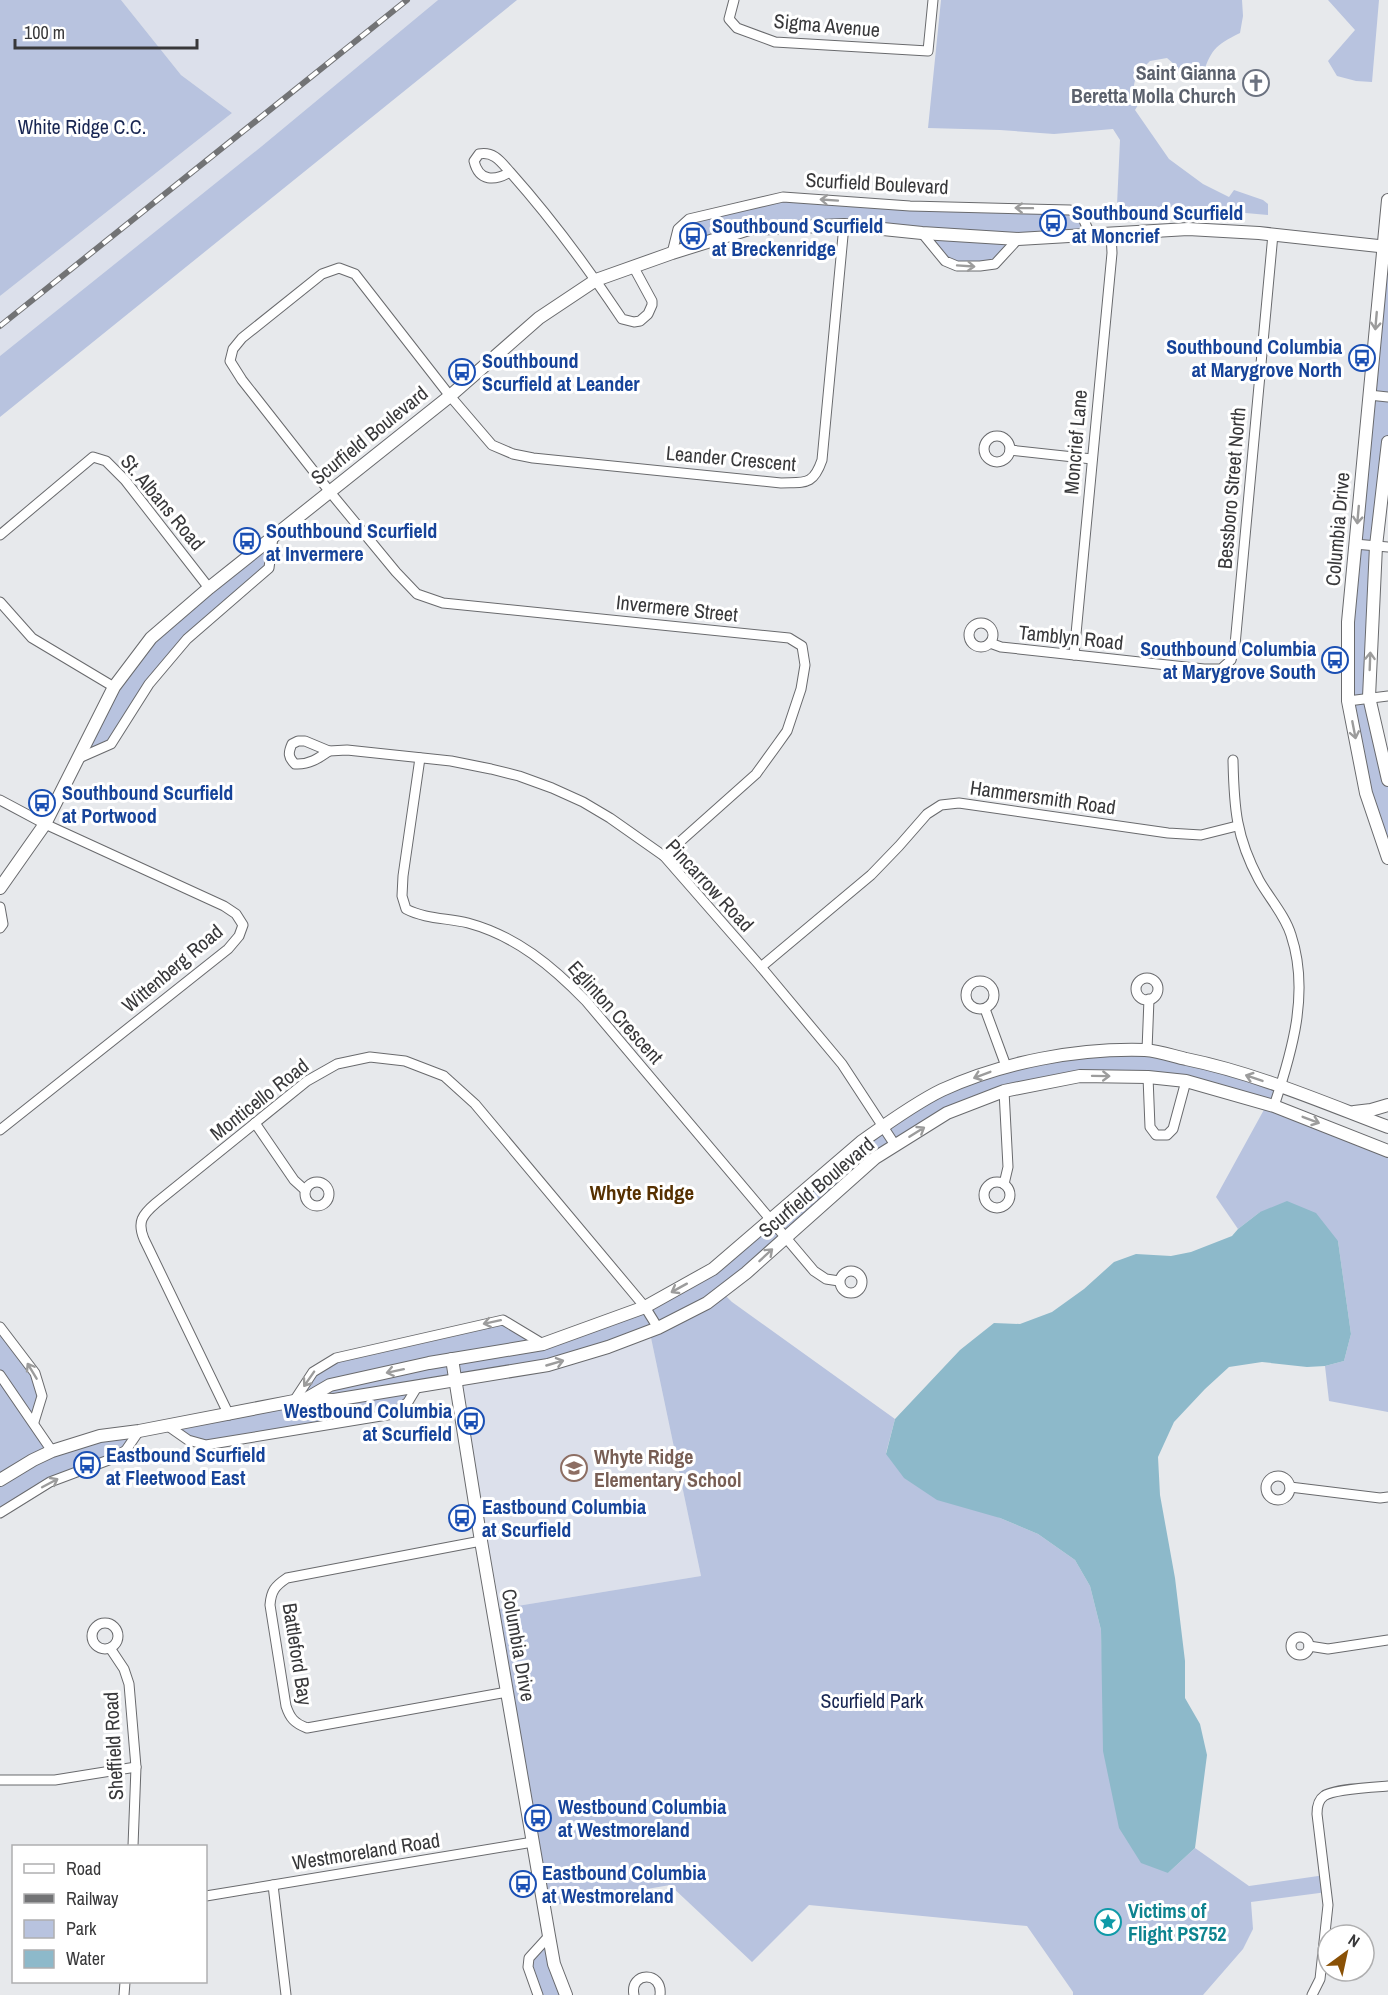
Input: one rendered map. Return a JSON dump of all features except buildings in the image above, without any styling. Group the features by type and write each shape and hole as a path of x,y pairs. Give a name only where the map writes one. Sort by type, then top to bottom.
{"street":[{"name":"Sigma Avenue","path":"734,0 729,18 737,28 775,42 928,51 933,0"},
{"path":"510,172 534,199 596,280 622,319 634,322 640,321 648,314 652,301 633,266"},
{"name":"Scurfield Boulevard","path":"672,252 678,229 689,219 783,197 910,206 1070,210 1082,216 1090,234"},
{"name":"Columbia Drive","path":"1388,200 1348,622 1348,701 1366,793 1388,858"},
{"name":"Scurfield Boulevard","path":"0,888 45,824 114,687 151,638 209,588 450,396 539,318 596,280 672,252 749,229 844,225 1018,238 1188,229 1273,234 1385,247"},
{"name":"Leander Crescent","path":"330,492 242,380 230,361 233,349 242,338 322,274 339,268 355,274 450,396 492,444 513,454 533,458 781,483 805,482 817,475 822,460 844,225"},
{"path":"922,232 945,261 957,266 980,267 995,264 1018,238"},
{"name":"Moncrief Lane","path":"1074,655 1112,253 1111,233"},
{"name":"Bessboro Street North","path":"1221,669 1231,660 1235,645 1273,234"},
{"path":"1369,395 1388,397"},
{"name":"Columbia Drive","path":"1388,442 1369,697 1388,780"},
{"path":"1010,450 1092,459"},
{"name":"St. Albans Road","path":"0,535 93,457 106,461 125,480 209,588"},
{"name":"Invermere Street","path":"330,492 417,594 443,603 781,636 802,646 805,665 801,689 790,722 777,745 756,774 664,856"},
{"path":"77,759 111,744 149,684 188,639 269,568 273,537"},
{"path":"1355,544 1382,546"},
{"path":"0,602 32,638 114,687"},
{"name":"Tamblyn Road","path":"990,643 1001,647 1221,669"},
{"path":"1348,701 1388,696"},
{"name":"Pincarrow Road","path":"329,751 347,750 451,761 491,769 552,788 583,802 610,818 664,856 761,967 842,1064 895,1146"},
{"name":"Eglinton Crescent","path":"420,759 402,896 406,909 415,914 460,921 497,933 529,950 561,975 586,1001 814,1271 826,1279 839,1281"},
{"path":"1233,760 1233,798 1237,826 1248,858 1290,932 1299,966 1298,1016 1281,1087 1274,1106"},
{"path":"0,800 45,824"},
{"name":"Hammersmith Road","path":"761,967 871,874 927,814 941,805 959,803 1168,833 1201,835 1237,826"},
{"name":"Wittenberg Road","path":"0,1130 228,949 239,936 243,926 236,914 224,906 45,824"},
{"path":"0,907 3,924 0,928"},
{"path":"1147,1050 1149,999"},
{"path":"985,1009 1006,1066"},
{"name":"Scurfield Boulevard","path":"300,1400 330,1385 452,1359 543,1344 645,1307 712,1269 883,1126 940,1091 1006,1066 1076,1053 1147,1050 1216,1065 1388,1127"},
{"name":"Monticello Road","path":"229,1415 144,1239 140,1230 141,1221 147,1210 307,1081 337,1064 370,1057 405,1060 444,1076 475,1104 645,1307 658,1328"},
{"name":"Scurfield Boulevard","path":"0,1480 52,1451 100,1436 168,1426 300,1400 334,1400 548,1365 608,1347 658,1328 707,1303 746,1274 875,1158 947,1113 1004,1091 1080,1076 1148,1077 1186,1081 1274,1106 1388,1150"},
{"path":"1148,1077 1150,1127 1156,1135 1167,1135 1173,1130 1186,1081"},
{"path":"1004,1091 1008,1167 1004,1184"},
{"path":"1349,1112 1371,1110 1388,1105"},
{"path":"255,1123 294,1180 306,1190"},
{"path":"300,1400 313,1372 336,1358 424,1337 503,1320 543,1344"},
{"path":"0,1328 35,1373 42,1396 34,1422"},
{"name":"Columbia Drive","path":"452,1359 554,1964 566,1995"},
{"path":"0,1375 52,1451"},
{"path":"168,1426 188,1440 206,1445 393,1414 408,1402 417,1387"},
{"path":"0,1514 50,1482 114,1458 126,1450 139,1431"},
{"path":"1290,1487 1380,1498 1388,1497"},
{"name":"Battleford Bay","path":"481,1541 287,1578 276,1584 271,1592 270,1605 286,1706 290,1717 297,1724 307,1728 507,1692"},
{"path":"1309,1646 1328,1649 1388,1640"},
{"name":"Sheffield Road","path":"110,1648 124,1669 129,1684 136,1767 133,1845"},
{"path":"0,1780 55,1780 136,1767"},
{"path":"1312,1995 1320,1979 1328,1905 1317,1814 1318,1804 1323,1796 1332,1793 1388,1786"},
{"name":"Westmoreland Road","path":"207,1896 533,1842"},
{"path":"273,1885 285,1995"},
{"path":"538,1995 528,1967 529,1958 549,1936"},
{"path":"634,1995 636,1982 648,1977 657,1981 660,1995"}],"shaded area":[{"path":"121,0 438,0 262,146 0,356 0,296 232,113 181,75"},
{"name":"Whyte Ridge Elementary School","path":"650,1333 701,1576 493,1610 456,1381"}],"green space":[{"name":"White Ridge C.C.","path":"0,0 121,0 181,75 232,113 0,296"},
{"path":"438,0 517,0 0,417 0,356 262,146"},
{"path":"941,0 1242,0 1243,16 1240,33 1215,50 1202,77 1179,73 1175,65 1167,58 1150,61 1135,80 1133,90 1138,105 1135,110 1169,159 1203,184 1229,197 1234,190 1263,200 1268,204 1268,215 1178,207 1140,208 1117,205 1120,140 1113,129 1054,134 928,128"},
{"path":"1328,0 1379,0 1372,82 1337,76 1328,61 1355,30"},
{"path":"783,197 1070,210 1082,216 1090,234 1018,239 995,264 945,261 922,233 749,229 672,253 678,229 689,219"},
{"path":"1388,200 1388,442 1369,697 1388,780 1388,858 1348,701 1348,622"},
{"path":"273,537 269,568 187,639 149,684 111,744 77,759 114,687 151,638"},
{"name":"Scurfield Park","path":"1147,1050 1281,1087 1267,1105 1388,1151 1388,1412 1329,1401 1325,1366 1344,1361 1351,1334 1338,1241 1260,1212 1238,1229 1216,1197 1266,1106 1186,1081 1080,1076 947,1113 875,1158 722,1292 732,1302 895,1419 886,1453 1000,1518 1038,1534 1075,1560 1090,1586 1101,1630 1103,1685 1168,1873 1195,1848 1249,1886 1325,1875 1327,1892 1251,1902 1253,1929 1243,1949 1203,1995 1073,1995 1027,1926 809,1905 752,1962 670,1885 544,1907 493,1610 701,1576 650,1333 608,1347 417,1387 393,1414 206,1445 168,1426 294,1401 313,1372 336,1358 503,1320 544,1344 626,1315 713,1269 861,1142 940,1091 1006,1066"},
{"path":"0,1327 35,1373 42,1396 34,1422 52,1451 139,1431 126,1450 80,1469 0,1513"},
{"path":"549,1936 566,1995 538,1995 529,1958"}],"water":[{"path":"1287,1201 1316,1213 1338,1241 1351,1334 1344,1361 1325,1366 1307,1367 1262,1362 1229,1367 1174,1422 1158,1457 1160,1495 1175,1578 1185,1661 1185,1698 1200,1724 1207,1755 1195,1848 1168,1873 1141,1863 1119,1828 1103,1751 1101,1630 1090,1586 1075,1560 1038,1534 1000,1518 937,1500 904,1478 886,1454 895,1419 960,1350 994,1323 1020,1324 1052,1312 1084,1289 1114,1262 1136,1254 1171,1256 1191,1252 1232,1236 1260,1212"}],"railway":[{"path":"0,326 407,0"}],"place":[{"name":"Saint Gianna Beretta Molla Church","path":"1256,83"},
{"name":"Southbound Scurfield at Moncrief","path":"1053,223"},
{"name":"Southbound Scurfield at Breckenridge","path":"693,236"},
{"name":"Southbound Columbia at Marygrove North","path":"1362,358"},
{"name":"Southbound Scurfield at Leander","path":"462,372"},
{"name":"Southbound Scurfield at Invermere","path":"247,541"},
{"name":"Southbound Columbia at Marygrove South","path":"1335,660"},
{"name":"Southbound Scurfield at Portwood","path":"42,803"},
{"name":"Westbound Columbia at Scurfield","path":"471,1421"},
{"name":"Eastbound Scurfield at Fleetwood East","path":"87,1465"},
{"name":"Whyte Ridge Elementary School","path":"574,1468"},
{"name":"Eastbound Columbia at Scurfield","path":"462,1518"},
{"name":"Westbound Columbia at Westmoreland","path":"538,1818"},
{"name":"Eastbound Columbia at Westmoreland","path":"523,1884"},
{"name":"Victims of Flight PS752","path":"1108,1922"}],"district":[{"name":"Whyte Ridge","path":"642,1192"}]}
